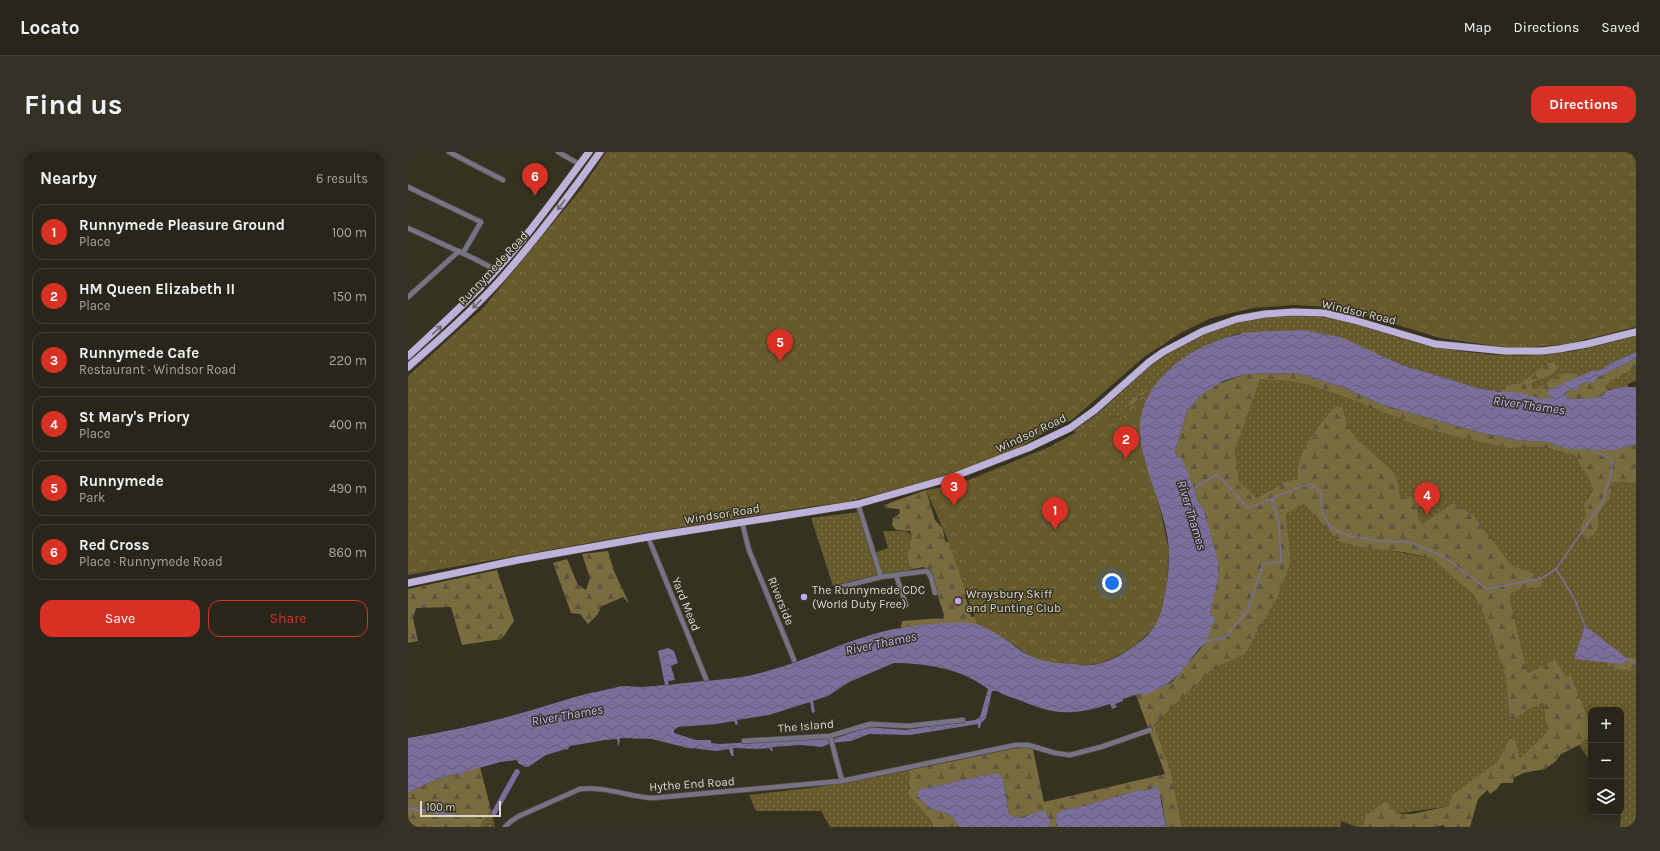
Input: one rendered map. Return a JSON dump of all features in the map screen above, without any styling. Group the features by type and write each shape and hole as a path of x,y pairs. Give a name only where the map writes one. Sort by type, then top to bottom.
{"main road":[{"name":"Runnymede Road","path":"408,356 462,306 496,270 525,236 589,152"},
{"name":"Runnymede Road","path":"408,367 500,280 543,230 600,152"},
{"name":"Windsor Road","path":"408,583 518,560 648,537 858,504 950,478 984,466 1054,436 1082,420 1149,362 1163,352 1203,331 1237,319 1265,314 1293,312 1325,314 1354,320 1435,344 1505,351 1542,351 1566,348 1636,332"}],"street":[{"path":"449,152 502,180"},
{"path":"558,152 579,164"},
{"path":"408,187 481,222 461,252 408,297"},
{"path":"408,228 496,270"},
{"path":"858,504 881,577"},
{"name":"Riverside","path":"742,522 749,550 794,660"},
{"name":"Yard Mead","path":"648,537 706,679"},
{"path":"841,587 881,577 927,571 931,577 935,593"},
{"path":"896,575 906,604"},
{"name":"The Island","path":"744,740 830,736 870,724 908,726 963,720"},
{"name":"Hythe End Road","path":"505,827 519,816 580,789 589,788 653,798 842,781 1016,745 1028,744 1055,753 1070,754 1101,747 1150,730"},
{"path":"830,736 842,781"}],"green space":[{"path":"606,152 1636,152 1636,327 1567,344 1532,347 1502,347 1440,338 1352,311 1330,307 1294,305 1253,308 1211,318 1179,334 1144,357 1072,420 1042,434 1017,449 959,471 911,486 842,503 814,506 645,533 408,575 408,376 483,308 582,188"},
{"path":"1286,316 1320,317 1341,320 1417,342 1475,353 1514,356 1554,354 1574,351 1636,336 1636,352 1611,363 1600,370 1591,371 1585,375 1572,374 1548,382 1538,389 1531,389 1535,382 1549,376 1544,368 1521,383 1507,385 1500,392 1478,388 1402,365 1339,336 1309,329 1242,332 1210,343 1168,370 1151,392 1147,391 1125,412 1122,417 1115,416 1077,432 1073,431 1102,410 1161,358 1194,338 1229,325 1248,320"},
{"path":"1309,329 1339,336 1376,352 1378,355 1330,335 1302,330 1240,334 1242,332"},
{"path":"1636,358 1636,366 1612,380 1606,386 1609,390 1604,392 1601,397 1571,399 1564,395 1568,391 1577,390 1582,383 1592,382"},
{"path":"1548,363 1554,363 1558,368 1549,376 1532,384 1532,389 1540,387 1555,376 1562,374 1585,375 1549,390 1547,392 1548,395 1553,399 1500,392 1507,385 1521,383"},
{"path":"1636,366 1636,381 1629,383 1627,387 1615,390 1607,389 1608,382 1625,374"},
{"path":"1296,373 1343,387 1383,405 1482,433 1516,440 1548,442 1566,449 1622,448 1636,444 1636,483 1614,482 1609,500 1598,514 1598,529 1594,535 1587,540 1580,528 1586,514 1584,505 1593,489 1588,477 1574,455 1543,447 1509,448 1420,427 1345,397 1310,385 1287,381 1260,379 1235,451 1239,481 1257,498 1286,481 1298,479 1298,465 1304,449 1309,441 1336,406 1343,408 1348,427 1358,440 1394,472 1399,485 1400,496 1413,497 1416,501 1418,504 1418,518 1423,524 1453,503 1474,516 1510,563 1518,568 1536,574 1543,580 1541,586 1515,591 1511,594 1510,599 1527,671 1528,673 1555,659 1566,676 1571,675 1588,718 1588,738 1579,745 1561,754 1556,761 1545,769 1523,773 1514,778 1513,783 1501,783 1497,789 1490,794 1487,790 1478,799 1470,827 1444,827 1444,825 1435,827 1363,827 1365,816 1385,802 1391,805 1396,814 1412,814 1449,806 1452,795 1498,761 1510,737 1516,741 1520,758 1547,732 1543,703 1529,709 1510,721 1506,680 1489,627 1474,595 1432,558 1403,552 1361,547 1338,541 1304,504 1286,514 1291,561 1277,598 1260,626 1246,654 1214,668 1154,725 1171,772 1182,827 1166,827 1162,801 1156,786 1147,791 1140,790 1064,810 1056,824 1058,827 1050,827 1047,814 1031,814 1020,818 1011,816 1009,814 1003,781 985,775 918,790 918,797 931,809 952,816 959,827 933,827 932,822 908,794 910,770 1032,745 1044,802 1165,774 1136,695 1149,693 1172,682 1207,641 1210,627 1215,618 1210,614 1210,609 1213,604 1213,596 1219,569 1203,508 1197,500 1195,492 1175,452 1187,411 1202,394 1215,385 1246,374"},
{"path":"1260,378 1310,385 1345,397 1420,427 1509,448 1543,447 1574,455 1588,477 1593,489 1587,498 1586,514 1582,523 1587,540 1594,535 1598,529 1598,514 1609,500 1614,482 1636,483 1636,827 1620,827 1621,815 1624,815 1624,707 1588,707 1588,718 1571,675 1566,676 1555,659 1528,673 1527,671 1510,599 1511,593 1523,587 1533,589 1539,575 1516,568 1510,563 1474,516 1422,524 1418,519 1419,509 1413,497 1400,497 1399,485 1394,472 1358,440 1348,427 1343,408 1327,416 1311,438 1299,463 1298,479 1286,481 1257,498 1239,481 1235,451"},
{"path":"1146,390 1150,391 1132,406 1129,403 1130,401"},
{"path":"1147,391 1151,392 1140,421 1140,438 1161,513 1169,550 1167,588 1160,619 1151,631 1134,647 1099,664 1089,665 1045,662 1032,657 977,624 947,538 926,490 959,484 1049,447 1084,428 1115,416 1122,417 1124,412"},
{"path":"926,490 935,520 943,529 945,541 953,544 970,584 988,583 993,579 999,579 995,566 994,551 986,544 982,545 985,552 983,556 977,540 979,538 980,528 987,520 991,519 993,525 992,535 1003,557 1009,576 1011,579 1025,575 1030,578 1026,582 1014,588 1007,586 1004,590 1007,598 1012,603 1032,618 1031,632 1028,634 1012,630 1010,625 1004,622 1000,624 995,638 990,639 974,631 967,623 938,624 902,628 902,621 943,618 944,615 929,569 923,567 913,569 909,565 908,553 912,536 910,531 896,530 892,525 893,518 900,513 899,509 886,508 884,505","holes":["987,589 995,612 971,617 965,595"]},
{"path":"1304,504 1338,541 1432,558 1474,595 1489,627 1506,680 1510,720 1543,703 1547,732 1520,758 1516,742 1510,737 1498,761 1456,793 1450,806 1396,814 1365,816 1363,827 1357,827 1341,821 1341,827 1182,827 1171,772 1154,725 1214,668 1246,654 1291,561 1286,514"},
{"path":"860,512 874,553 888,548 883,531 905,531 913,536 908,550 909,565 913,569 896,575 863,581 859,579 833,586 811,518"},
{"path":"608,551 614,571 629,603 623,597 602,606 597,615 588,624 580,614 571,613 553,563 567,559 578,585 586,590 590,578 582,554"},
{"path":"497,570 514,621 502,639 462,645 451,607 416,608 413,618 418,641 408,643 408,589"},
{"path":"1630,657 1636,659 1636,670 1612,669 1607,666 1608,663 1623,664"},
{"path":"1588,738 1588,758 1579,745"},
{"path":"480,767 491,810 480,827 408,827 408,809 451,815 408,807 408,793 440,779 459,773 460,776 462,773"},
{"path":"910,770 908,794 932,822 933,827 830,827 821,811 756,811 749,795 818,787"},
{"path":"491,810 495,827 480,827"}],"water":[{"name":"River Thames","path":"1302,330 1340,337 1402,365 1478,388 1500,392 1515,392 1539,398 1553,399 1546,394 1549,390 1591,371 1600,370 1611,363 1636,352 1636,358 1597,378 1594,382 1582,383 1577,390 1571,390 1564,394 1568,398 1575,399 1597,398 1602,396 1606,391 1622,387 1636,387 1636,444 1617,450 1566,449 1548,442 1516,440 1482,433 1383,405 1343,387 1296,373 1246,374 1223,381 1202,394 1187,411 1175,452 1178,458 1182,458 1197,500 1203,508 1218,561 1217,582 1213,603 1210,609 1210,614 1216,618 1206,642 1181,672 1170,682 1155,691 1145,695 1142,693 1123,699 1123,701 1115,704 1117,707 1112,709 1110,704 1079,712 1060,712 1040,708 997,691 992,691 986,718 981,723 980,728 978,728 978,724 910,735 869,734 851,741 831,743 822,747 801,745 772,747 773,751 769,748 733,748 734,756 731,756 729,749 716,751 692,749 652,739 620,738 619,745 617,739 605,740 570,746 567,750 566,749 546,755 528,767 518,763 517,760 500,762 462,773 462,776 460,777 459,773 433,781 408,793 408,738 491,721 585,694 622,686 622,688 623,686 642,687 665,685 658,651 668,648 674,651 678,663 671,666 675,680 668,681 669,685 752,675 795,662 873,634 899,628 938,623 968,623 981,626 994,632 1024,653 1045,661 1093,665 1103,663 1118,656 1143,640 1153,629 1162,610 1168,579 1169,552 1166,532 1140,439 1141,416 1147,399 1156,384 1168,370 1199,349 1215,341 1240,334","holes":["894,663 906,663 943,668 967,676 988,689 980,717 975,720 905,730 869,727 832,739 719,744 711,743 711,740 696,740 674,733 674,730 678,727 734,721 736,725 738,724 737,720 769,715 810,702 812,713 815,712 813,701 828,696 849,682"]},
{"path":"1585,626 1627,659 1623,664 1574,659"},
{"path":"985,775 1000,775 1003,781 1009,814 1011,816 1022,818 1031,814 1045,811 1050,821 1050,827 959,827 952,816 931,809 918,797 918,790"},
{"path":"1156,786 1159,790 1166,827 1058,827 1056,822 1057,813 1064,810 1140,790 1147,791"},
{"path":"408,807 453,814 451,816 410,810"}],"waterway":[{"path":"1585,626 1574,598 1556,569 1602,503 1611,474 1612,461 1603,455 1594,452 1593,448"},
{"name":"River Thames","path":"1193,489 1217,474 1248,508 1310,484 1321,492 1322,511 1330,527 1349,536 1380,541 1410,542 1443,556 1487,589 1542,578 1556,569"},
{"path":"1206,641 1225,638 1248,610 1263,564 1281,562 1279,525 1272,499"},
{"path":"1590,630 1604,641"},
{"path":"1610,646 1621,654"},
{"path":"1626,658 1636,664"},
{"path":"494,813 517,772"}],"place":[{"name":"Red Cross","path":"535,196"},
{"name":"Runnymede","path":"780,362"},
{"name":"HM Queen Elizabeth II","path":"1126,459"},
{"name":"Runnymede Cafe","path":"954,506"},
{"name":"St Mary's Priory","path":"1427,515"},
{"name":"Runnymede Pleasure Ground","path":"1055,530"},
{"name":"The Runnymede CDC (World Duty Free)","path":"804,597"},
{"name":"Wraysbury Skiff and Punting Club","path":"958,601"}]}
